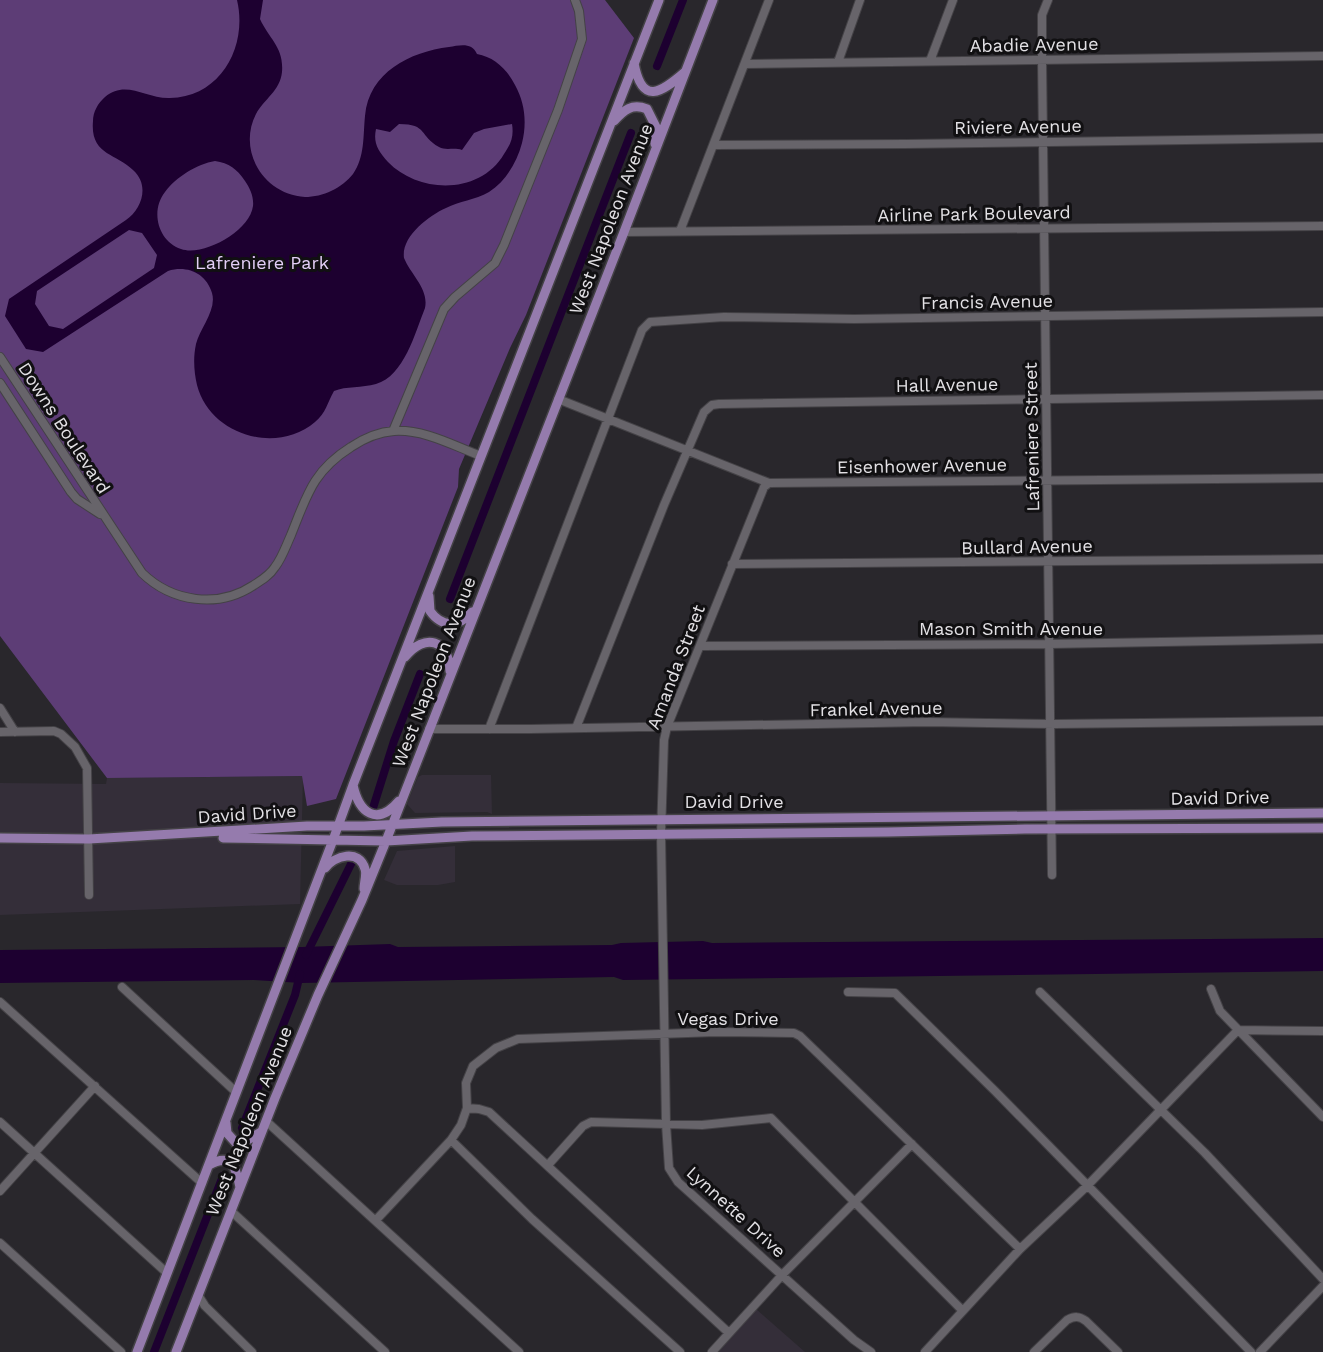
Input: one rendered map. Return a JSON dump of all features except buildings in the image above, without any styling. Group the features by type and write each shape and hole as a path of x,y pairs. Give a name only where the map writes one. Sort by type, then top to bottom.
{"main road":[{"name":"West Napoleon Avenue","path":"137,1352 353,785 659,0"},
{"name":"West Napoleon Avenue","path":"176,1352 261,1132 393,825 713,0"},
{"path":"634,63 637,79 652,92 668,86 686,70"},
{"path":"611,124 631,106 639,106 647,110 656,127 654,152"},
{"path":"430,587 430,611 439,621 456,624 465,620 478,604"},
{"path":"401,662 420,643 436,644 444,648 448,654 450,677"},
{"path":"353,785 356,799 362,809 369,813 381,814 391,810 403,795"},
{"name":"David Drive","path":"0,838 145,837 307,826 442,822 1323,813"},
{"path":"859,818 859,833"},
{"name":"David Drive","path":"145,837 386,841 472,837 661,834 1323,828"},
{"path":"321,872 337,857 346,855 360,861 365,869 362,900"},
{"path":"226,1121 227,1133 236,1143 244,1142 261,1132"},
{"path":"209,1165 218,1161 232,1163 236,1169 240,1187"}],"street":[{"path":"393,431 444,309 454,297 495,263 504,245 558,110 582,39 579,11 575,0"},
{"path":"680,231 769,0"},
{"path":"838,62 860,0"},
{"path":"930,61 953,0"},
{"name":"Lafreniere Street","path":"1048,0 1042,15 1042,59 1052,875"},
{"name":"Abadie Avenue","path":"745,64 1323,56"},
{"name":"Riviere Avenue","path":"714,145 1323,138"},
{"name":"Airline Park Boulevard","path":"624,232 1323,226"},
{"name":"Francis Avenue","path":"607,419 642,330 651,322 724,317 854,319 1323,312"},
{"name":"Downs Boulevard","path":"0,357 141,573 164,590 197,600 224,598 238,594 274,569 282,556 310,487 325,467 339,454 367,438 393,431 426,435 481,456"},
{"name":"Downs Boulevard","path":"0,383 71,492 77,499 103,516"},
{"name":"Hall Avenue","path":"688,450 704,412 715,405 1323,395"},
{"name":"Eisenhower Avenue","path":"558,399 769,483 1323,478"},
{"path":"489,729 607,419"},
{"path":"576,728 688,450"},
{"name":"Amanda Street","path":"663,981 661,834 664,740 667,727 763,488 769,483"},
{"name":"Bullard Avenue","path":"732,564 1323,559"},
{"name":"Mason Smith Avenue","path":"700,646 1050,644 1323,639"},
{"path":"0,708 15,732"},
{"name":"Frankel Avenue","path":"429,729 927,722 1051,724 1323,721"},
{"path":"0,732 54,731 61,734 75,747 87,768 89,895"},
{"name":"Lynnette Drive","path":"663,981 669,1168 678,1182 854,1340 871,1352"},
{"path":"122,987 236,1092"},
{"path":"1211,989 1220,1011 1323,1117"},
{"path":"848,992 895,993 995,1091 1251,1352"},
{"path":"1040,992 1205,1153 1323,1279"},
{"path":"0,1002 202,1183"},
{"path":"925,1352 1020,1249 1087,1186 1238,1030 1323,1031"},
{"name":"Vegas Drive","path":"376,1221 451,1140 461,1125 467,1108 466,1083 473,1066 488,1053 504,1044 518,1040 716,1032 794,1034 800,1035 1020,1249"},
{"path":"0,1191 95,1086"},
{"path":"467,1108 489,1112 729,1333"},
{"path":"548,1165 583,1126 591,1122 702,1125 771,1118 962,1310"},
{"path":"266,1121 519,1352"},
{"path":"0,1122 167,1273"},
{"path":"451,1140 532,1219 680,1352"},
{"path":"712,1352 783,1274 912,1144"},
{"path":"231,1211 386,1352"},
{"path":"0,1243 122,1352"},
{"path":"1260,1352 1323,1286"},
{"path":"198,1295 205,1306 252,1352"},
{"path":"1034,1352 1067,1320 1074,1317 1080,1317 1086,1321 1118,1352"}],"shaded area":[{"path":"237,0 263,0 260,19 281,56 281,79 256,114 251,128 250,142 252,156 266,180 290,194 305,197 319,195 338,187 349,179 360,161 365,116 374,87 394,67 420,54 457,46 469,46 477,54 494,61 508,74 521,99 524,113 520,150 514,164 501,182 484,195 451,206 431,216 417,228 407,242 404,258 422,288 426,301 417,329 401,363 386,379 376,384 334,391 319,419 299,432 282,437 264,438 246,435 215,417 204,402 197,385 194,354 213,299 205,280 195,272 182,269 168,271 43,352 26,349 5,316 9,299 126,220 140,203 142,190 138,176 126,164 100,147 96,141 93,132 93,118 100,102 113,92 121,90 170,98 204,89 217,79 227,66 238,35","holes":["399,124 419,128 433,143 444,149 462,150 474,133 484,129 512,124 513,132 504,154 480,177 465,183 432,184 401,173 379,150 375,139 376,129 390,132","220,162 236,170 250,190 253,206 244,224 224,240 201,249 181,249 173,245 162,232 157,216 160,200 181,176 208,163","129,230 142,233 157,255 154,268 63,329 49,326 35,304 37,291"]},
{"path":"422,775 491,775 492,814 487,812 415,813 407,804 418,777"},
{"path":"303,776 300,904 0,915 0,783 106,784 107,778"},
{"path":"455,846 455,882 438,885 397,885 384,880 397,851"},
{"path":"1323,938 1323,971 623,980 614,977 301,983 254,980 0,983 0,950 390,944 398,947 612,945 703,941 712,943"},
{"path":"756,1309 805,1352 718,1352"}],"green space":[{"name":"Lafreniere Park","path":"0,0 605,0 634,38 526,315 459,469 458,487 336,799 307,806 302,776 107,778 0,636"}],"waterway":[{"path":"657,66 683,0"},
{"path":"450,599 631,133"},
{"path":"373,808 394,741 420,674"},
{"path":"306,955 352,862"},
{"path":"242,1128 295,995 300,974"},
{"path":"154,1352 223,1176"}]}
